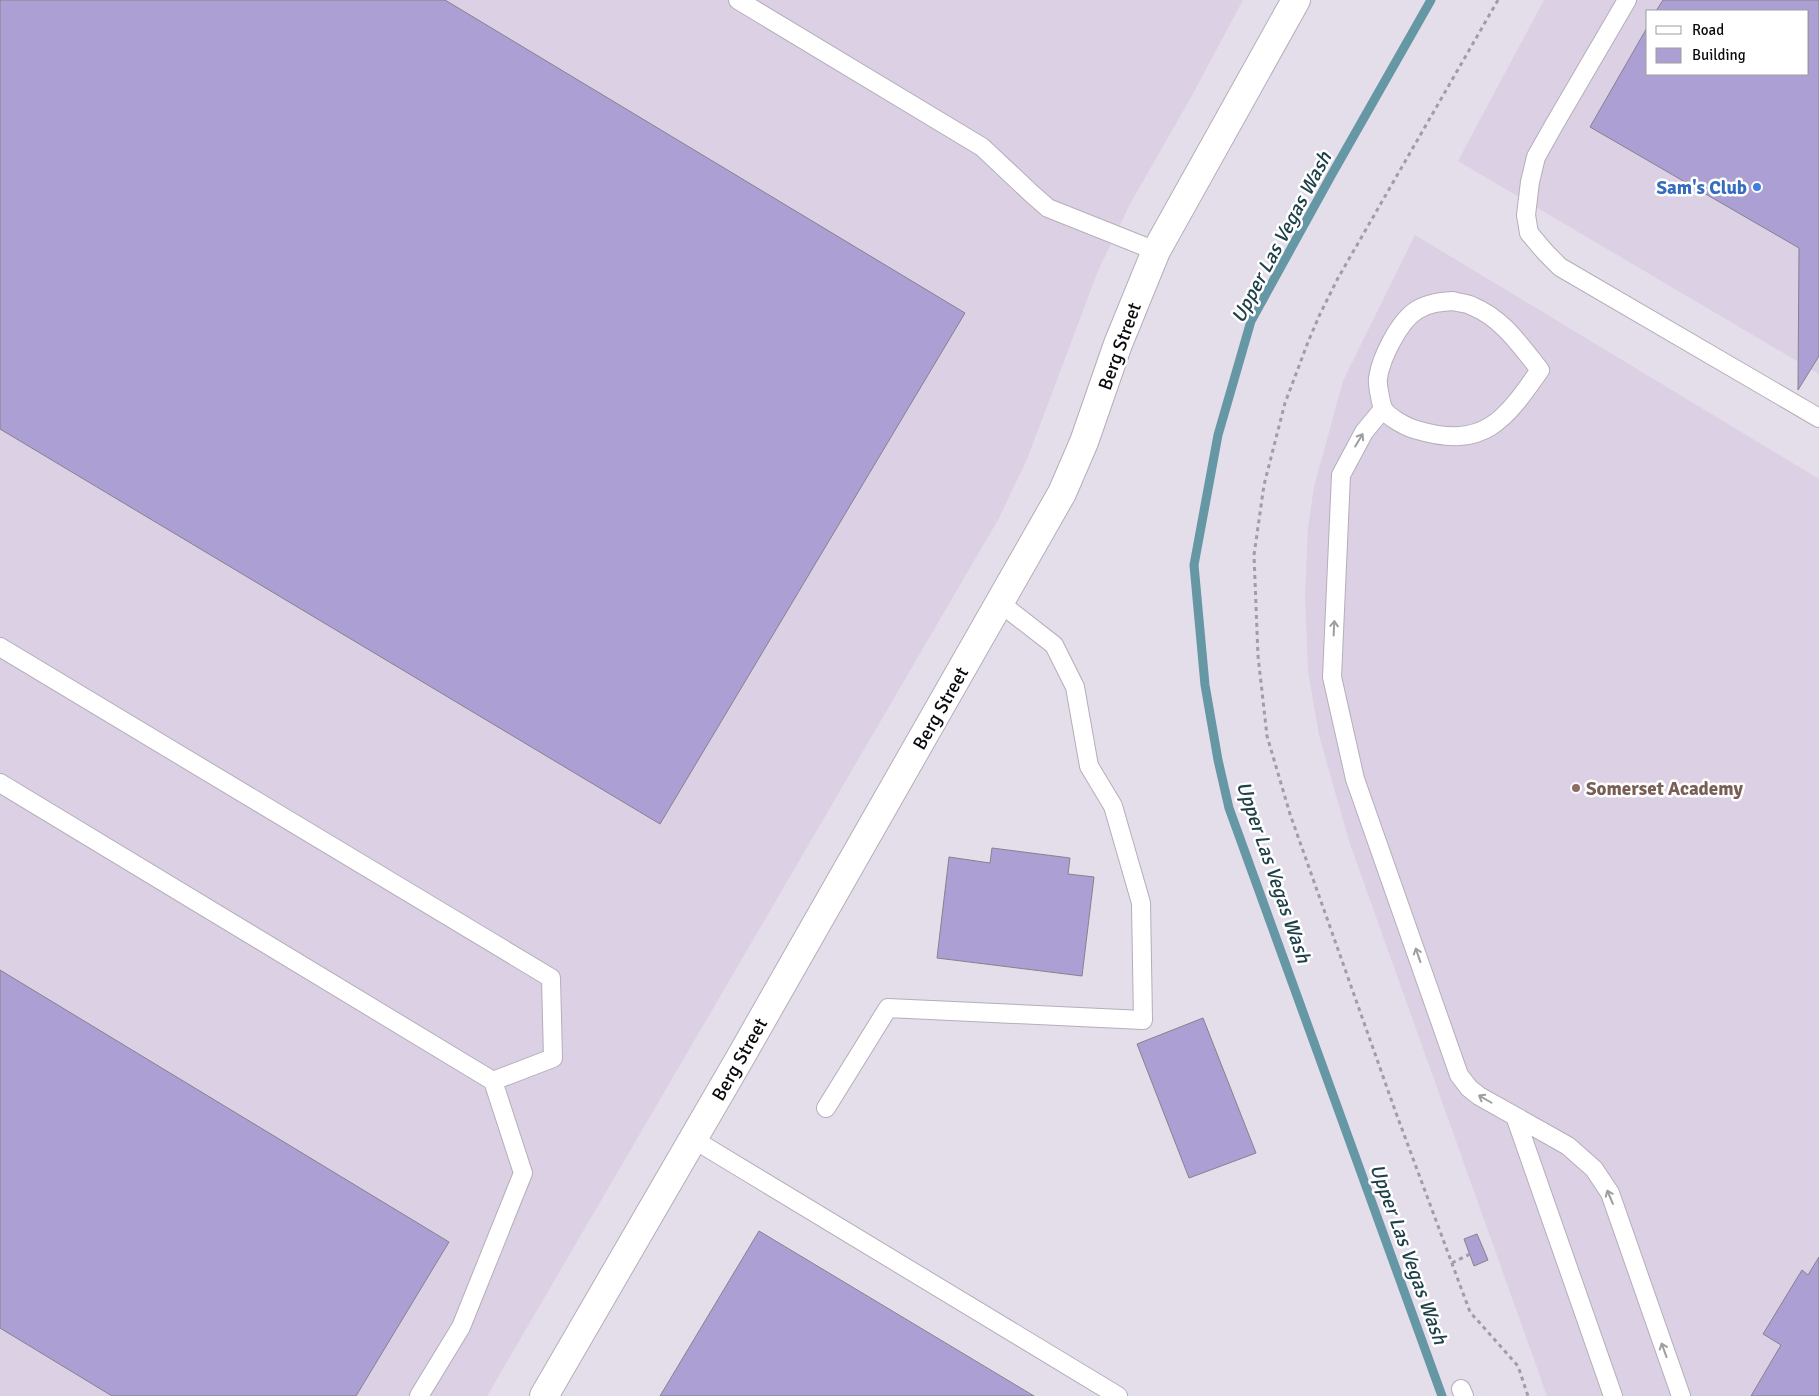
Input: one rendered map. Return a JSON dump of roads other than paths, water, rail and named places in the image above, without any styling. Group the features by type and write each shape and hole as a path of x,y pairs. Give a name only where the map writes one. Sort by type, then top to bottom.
{"street":[{"name":"Berg Street","path":"544,1396 1062,492 1091,424 1130,312 1156,252 1296,0"}],"lane":[{"path":"738,0 982,147 1048,208 1156,252"},
{"path":"1627,0 1536,157 1530,182 1526,215 1529,233 1560,267 1819,418"},
{"path":"1383,409 1404,426 1429,434 1460,437 1487,430 1509,412 1540,370 1508,330 1494,318 1472,305 1453,301 1436,302 1416,310 1402,325 1386,352 1378,379 1383,409 1364,432 1341,476 1332,677 1355,779 1460,1075 1474,1092 1568,1146 1594,1169 1610,1193 1680,1396"},
{"path":"826,1108 888,1008 1143,1020 1141,903 1113,806 1089,766 1075,688 1054,645 1000,603"},
{"path":"0,647 551,978 553,1058 493,1081"},
{"path":"0,784 493,1081 524,1174 461,1327 419,1396"},
{"path":"1515,1116 1613,1396"},
{"path":"693,1138 1118,1396"}],"waterway":[{"name":"Upper Las Vegas Wash","path":"1431,0 1251,321 1218,435 1194,565 1205,685 1218,760 1229,808 1442,1396"}],"place":[{"name":"Sam's Club","path":"1757,187"},
{"name":"Somerset Academy","path":"1576,788"}]}
